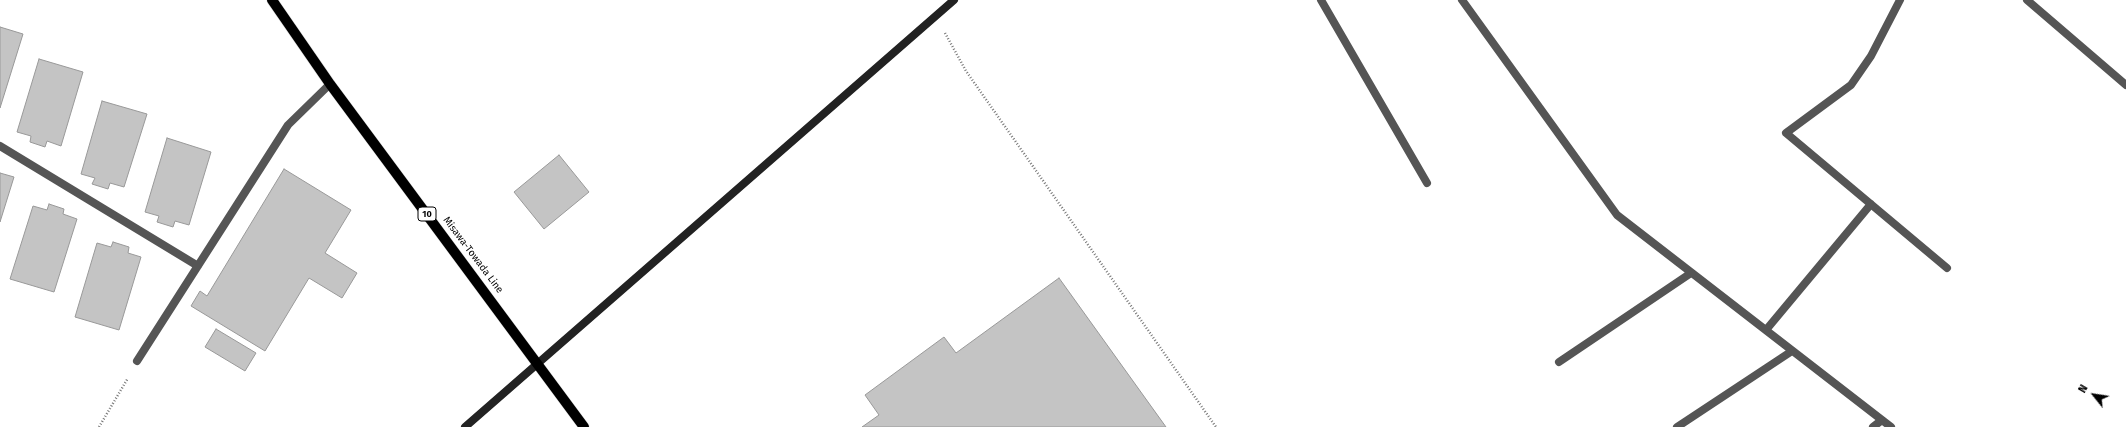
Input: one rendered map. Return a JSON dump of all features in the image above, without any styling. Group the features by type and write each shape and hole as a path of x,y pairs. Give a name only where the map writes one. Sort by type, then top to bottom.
{"main road":[{"name":"Misawa-Towada Line","path":"272,0 330,84 538,362 584,427"}],"street":[{"path":"464,427 954,0"},
{"path":"1321,0 1427,183"},
{"path":"1462,0 1617,215 1891,427"},
{"path":"1900,0 1871,56 1851,85 1786,133 1946,268"},
{"path":"2027,0 2126,85"},
{"path":"137,361 288,125 330,84"},
{"path":"0,146 198,266"},
{"path":"1766,330 1871,204"},
{"path":"1558,362 1691,273"},
{"path":"1677,427 1792,351"},
{"path":"1873,427 1882,420"}],"path":[{"path":"935,16 966,71 1216,427"},
{"path":"99,427 137,361"}],"building":[{"path":"0,27 23,34 0,108"},
{"path":"39,59 83,72 61,146 47,141 45,147 30,142 31,136 17,132"},
{"path":"102,101 147,114 124,187 110,183 108,189 92,184 95,178 81,174"},
{"path":"167,138 211,152 189,225 175,221 173,227 157,222 159,216 145,212"},
{"path":"559,155 589,192 544,229 514,192"},
{"path":"284,169 351,210 325,253 357,273 342,298 309,278 265,351 191,306 200,291 207,296"},
{"path":"0,173 14,177 0,222"},
{"path":"49,204 64,209 63,214 77,219 54,292 10,279 33,206 47,210"},
{"path":"113,242 129,247 128,253 141,257 119,330 75,317 97,243 111,247"},
{"path":"1059,278 1166,427 862,427 879,415 865,395 944,337 956,353"},
{"path":"216,329 256,353 245,371 205,347"}]}
